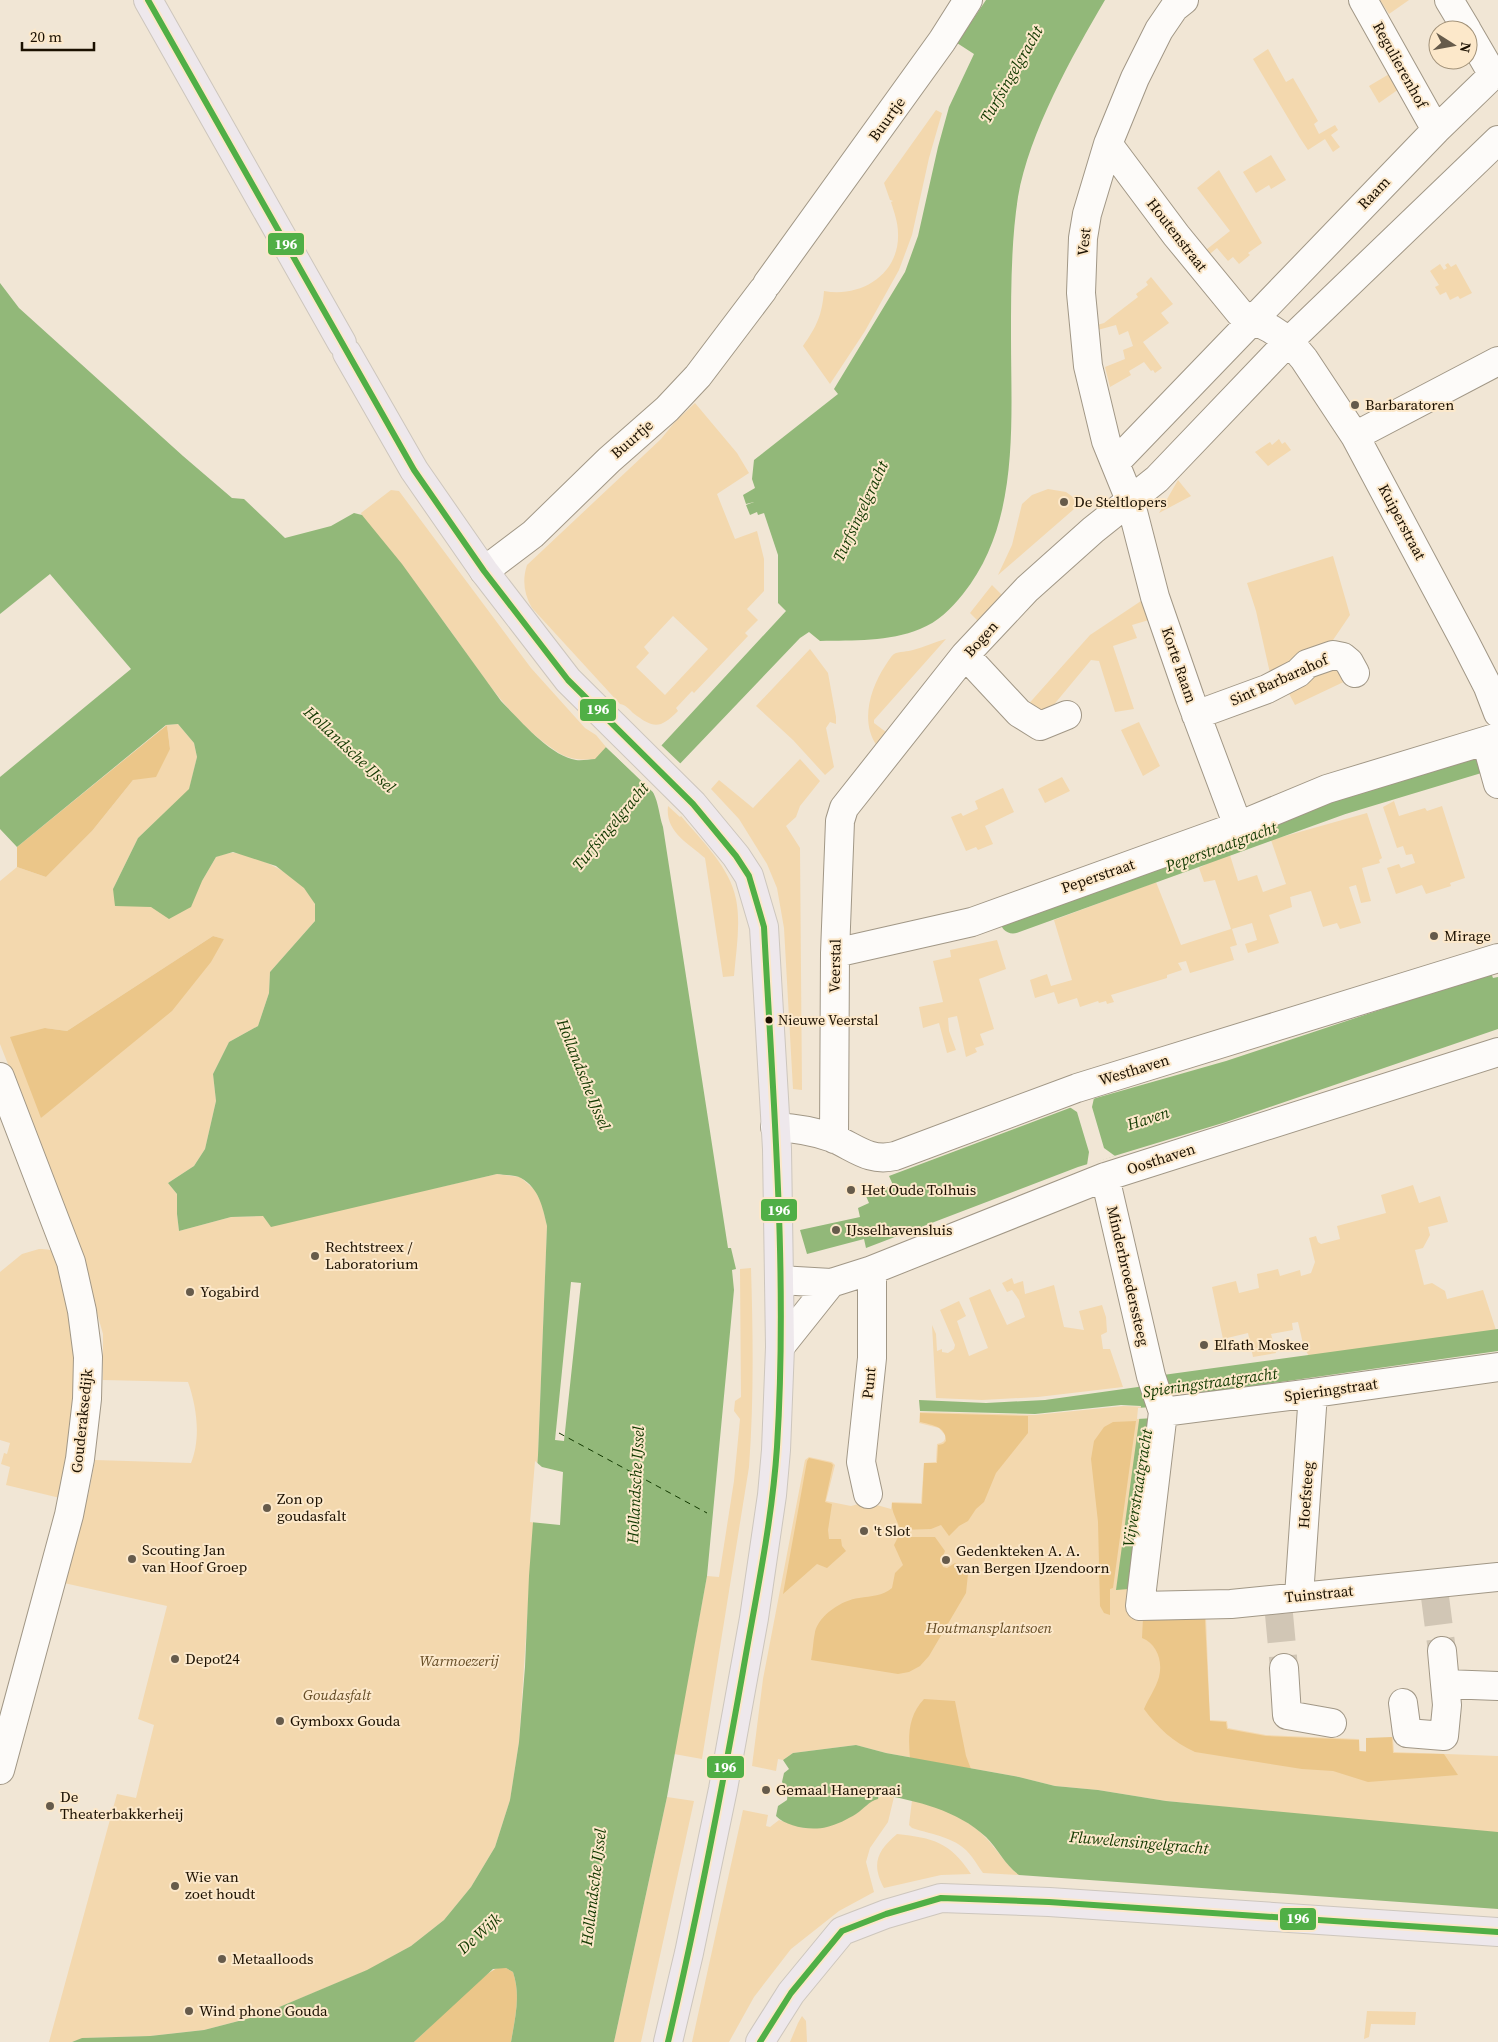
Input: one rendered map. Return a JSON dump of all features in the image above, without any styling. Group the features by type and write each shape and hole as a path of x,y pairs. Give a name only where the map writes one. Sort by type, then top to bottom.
{"main road":[{"path":"148,0 414,470 484,571 568,680 713,826 745,869 758,902 764,928 777,1149 780,1347 776,1450 772,1494 754,1618 721,1799 689,1953 668,2042"},
{"path":"760,2042 791,1993 842,1931 886,1914 941,1898 1049,1902 1498,1932"}],"street":[{"name":"Buurtje","path":"484,571 533,534 608,460 667,409 698,376 765,287 942,41 968,0"},
{"name":"Vest","path":"1130,500 1106,441 1088,366 1081,293 1082,238 1087,214 1108,144 1135,78 1159,30 1174,8 1184,0"},
{"name":"Regulierenhof","path":"1363,0 1436,130"},
{"path":"1449,0 1461,20"},
{"path":"1478,48 1495,73"},
{"name":"Raam","path":"1115,464 1436,130 1495,73"},
{"path":"1130,500 1157,479 1289,342 1498,140"},
{"name":"Houtenstraat","path":"1108,144 1182,242 1240,313 1253,319"},
{"path":"1253,319 1289,342"},
{"name":"Kuiperstraat","path":"1289,342 1304,359 1355,436 1465,642 1488,687 1498,713"},
{"path":"1355,436 1498,361"},
{"name":"Bogen","path":"852,797 966,656 1027,589 1130,500"},
{"name":"Korte Raam","path":"1130,500 1155,597 1196,715 1238,826"},
{"name":"Sint Barbarahof","path":"1196,715 1267,689 1298,673 1307,664 1333,655 1343,657 1349,662 1355,673"},
{"path":"966,656 1019,714 1040,726 1067,714"},
{"name":"Peperstraat","path":"835,953 972,922 1238,826 1327,789 1492,756"},
{"name":"Veerstal","path":"834,1139 835,953 840,820 844,808 852,797"},
{"name":"Westhaven","path":"775,1127 820,1134 875,1158 881,1159 895,1156 1078,1088 1498,958"},
{"name":"Oosthaven","path":"779,1280 831,1283 872,1270 1105,1177 1498,1052"},
{"name":"Gouderaksedijk","path":"0,1077 71,1262 82,1311 88,1357 87,1399 80,1459 69,1515 0,1770"},
{"name":"Minderbroederssteeg","path":"1105,1177 1158,1396 1140,1606"},
{"name":"Punt","path":"868,1494 861,1462 872,1358 872,1270"},
{"path":"780,1347 831,1283"},
{"name":"Spieringstraat","path":"1158,1396 1313,1394 1498,1367"},
{"name":"Hoefsteeg","path":"1285,1603 1313,1394"},
{"name":"Tuinstraat","path":"1140,1606 1285,1603 1434,1590 1498,1577"},
{"path":"1404,1703 1407,1733 1444,1736 1447,1705 1442,1651"},
{"path":"1284,1668 1287,1715 1332,1723"},
{"path":"1445,1684 1498,1686"}],"green space":[{"path":"1380,0 1409,0 1389,14"},
{"path":"1268,49 1286,82 1293,78 1318,121 1314,124 1319,134 1335,125 1338,130 1331,135 1340,147 1333,152 1325,139 1308,150 1300,138 1253,59"},
{"path":"1396,70 1399,89 1379,103 1369,86"},
{"path":"936,110 942,113 929,158 912,235 899,270 865,331 830,384 803,346 818,320 824,291 851,291 864,287 876,280 892,260 897,248 898,229 891,202 893,201 890,200 884,183"},
{"path":"1271,155 1286,180 1271,189 1269,185 1256,193 1243,172"},
{"path":"1219,170 1262,243 1248,253 1250,255 1239,264 1233,257 1228,261 1217,248 1205,258 1202,253 1230,231 1197,188"},
{"path":"1448,263 1451,267 1456,264 1472,293 1460,299 1458,296 1450,300 1446,292 1440,295 1435,287 1439,285 1430,271 1440,264 1444,270 1447,268 1445,265"},
{"path":"1151,277 1173,304 1161,313 1169,323 1143,342 1162,368 1155,373 1144,362 1129,371 1131,375 1110,387 1105,367 1125,359 1123,350 1133,346 1128,331 1119,335 1116,325 1094,331 1094,326 1104,323 1138,297 1136,294 1148,285 1146,282"},
{"path":"695,403 737,453 749,473 717,494 735,539 757,531 764,559 764,591 747,609 758,620 745,633 748,636 694,693 692,691 676,708 678,711 666,721 657,725 646,722 626,706 620,704 532,608 527,597 524,582 527,565 661,439 674,423","holes":["673,616 708,649 665,695 636,667 649,653 644,647"]},
{"path":"1279,439 1282,444 1285,442 1291,450 1268,466 1255,452 1270,442 1272,445"},
{"path":"1178,480 1191,496 1159,513"},
{"path":"1048,489 1066,492 1081,503 998,575 1012,545 1022,504 1032,495"},
{"path":"391,490 399,491 531,668 585,728 596,735 606,747 596,759 568,757 542,741 512,713 485,680 418,587 363,518 361,513"},
{"path":"1333,556 1350,615 1331,643 1270,673 1256,611 1247,583"},
{"path":"992,585 1005,598 982,625 970,613"},
{"path":"1141,601 1149,620 1132,625 1137,638 1113,646 1134,709 1115,712 1099,661 1091,660 1042,719 1025,708 1090,635"},
{"path":"946,639 874,720 874,723 890,735 877,746 869,727 869,706 875,685 888,661 896,653 911,651"},
{"path":"810,649 828,673 836,717 836,724 830,722 826,728 834,767 825,775 793,740 756,706"},
{"path":"1334,666 1352,678 1295,705 1286,688"},
{"path":"1139,722 1160,766 1143,776 1121,730"},
{"name":"Goudasfalt","path":"178,724 194,743 197,757 189,790 138,838 113,889 202,881 216,857 235,853 257,859 282,870 303,886 311,895 315,905 315,921 270,972 269,993 258,1026 229,1042 213,1074 216,1101 205,1149 194,1166 168,1183 177,1194 179,1231 231,1217 263,1216 436,1188 497,1174 520,1177 535,1190 542,1204 547,1226 538,1455 519,1742 510,1800 495,1847 471,1887 444,1920 411,1946 368,1970 258,2016 204,2030 150,2036 83,2038 72,2042 49,2042 117,1794 136,1798 154,1725 138,1719 167,1606 64,1583 89,1492 95,1460 191,1463 196,1444 197,1423 194,1402 188,1382 103,1380 103,1334 88,1281 44,1156 0,1044 0,881 17,867 46,877 92,831 133,780 170,749 167,725","holes":["213,936 224,939 41,1118 45,1028 67,1031"]},
{"path":"800,759 820,781 800,806 796,817 786,826 800,848 802,1090 793,1089 784,928 777,888 767,864 739,819 711,789 719,780 753,808"},
{"path":"1062,777 1070,791 1045,803 1038,789"},
{"path":"1003,788 1014,812 985,826 993,844 978,850 976,847 966,851 951,817 961,813 963,816 978,809 975,801"},
{"path":"1394,801 1399,816 1425,808 1427,811 1442,806 1465,878 1450,883 1451,886 1426,894 1422,885 1396,894 1387,868 1399,864 1401,868 1415,863 1412,854 1406,855 1403,846 1397,848 1383,807"},
{"path":"668,806 681,816 714,854 733,887 738,918 734,976 723,977 705,858 685,842 674,830 668,815"},
{"path":"1367,813 1382,858 1379,860 1380,863 1362,868 1371,901 1361,903 1356,885 1349,887 1361,923 1340,929 1337,923 1323,927 1311,891 1290,897 1292,907 1269,915 1279,943 1248,953 1245,944 1257,940 1252,923 1232,929 1237,945 1230,947 1234,960 1190,973 1186,961 1178,963 1182,970 1167,975 1167,978 1111,995 1114,1002 1107,1004 1106,1001 1099,1003 1098,1001 1080,1007 1077,998 1058,1004 1054,992 1035,998 1030,980 1047,974 1051,986 1072,980 1054,920 1156,882 1181,945 1231,929 1215,880 1204,882 1199,868 1229,852 1238,881 1257,875 1263,892 1286,884 1271,840"},
{"path":"997,940 1006,969 979,979 994,1029 980,1034 984,1045 975,1048 977,1052 966,1057 957,1016 948,1018 949,1031 956,1050 947,1053 939,1023 923,1028 919,1007 943,1002 933,961 951,957 950,950"},
{"path":"1413,1185 1419,1203 1440,1196 1448,1222 1428,1227 1430,1235 1423,1248 1415,1250 1424,1285 1432,1283 1445,1291 1447,1299 1483,1290 1496,1330 1309,1356 1304,1348 1298,1322 1292,1323 1293,1330 1271,1334 1276,1353 1253,1357 1248,1333 1223,1339 1212,1287 1236,1281 1239,1293 1259,1288 1257,1274 1278,1269 1280,1276 1300,1270 1301,1276 1311,1273 1315,1262 1309,1238 1316,1236 1321,1244 1340,1239 1337,1226 1386,1213 1381,1195"},
{"path":"39,1249 50,1250 56,1257 68,1301 75,1357 73,1415 66,1471 60,1498 6,1485 10,1467 1,1464 4,1453 7,1454 10,1443 0,1440 0,1272 22,1254"},
{"path":"751,1268 753,1367 749,1467 702,1759 674,1754 707,1576 719,1577 734,1481 740,1419 734,1411 735,1401 741,1397 740,1269"},
{"path":"1012,1278 1014,1284 1023,1281 1025,1294 1054,1285 1064,1327 1084,1330 1079,1311 1102,1305 1106,1317 1107,1332 1101,1335 1103,1349 1110,1349 1123,1387 1038,1397 982,1400 936,1398 932,1325 936,1334 937,1351 942,1349 942,1352 948,1353 954,1349 955,1345 940,1310 959,1301 966,1316 957,1321 969,1356 988,1348 969,1298 990,1289 1007,1325 1025,1317 1019,1300 1012,1290 1007,1292 1002,1283"},
{"name":"Houtmansplantsoen","path":"1123,1406 1151,1407 1129,1590 1130,1617 1206,1617 1210,1720 1227,1721 1228,1728 1266,1735 1359,1739 1360,1751 1366,1751 1366,1739 1393,1738 1394,1752 1498,1756 1498,1835 1166,1801 1098,1790 1055,1786 1019,1777 886,1753 856,1745 793,1753 783,1760 778,1759 776,1771 752,1766 763,1679 805,1460 809,1457 832,1462 835,1465 826,1501 851,1506 866,1502 891,1509 892,1502 921,1503 924,1463 936,1462 937,1444 945,1439 945,1435 939,1428 919,1423 920,1412 1035,1415"},
{"path":"885,1795 894,1797 888,1822 870,1848 866,1862 874,1892 839,1911 791,1949 754,1997 729,2042 692,2042 743,1810 768,1815 766,1826 770,1827 779,1820 804,1828 857,1813 873,1800"},
{"path":"667,1797 694,1801 641,2042 614,2042"},
{"path":"912,1800 953,1814 981,1832 1006,1863 1019,1875 983,1873 972,1857 960,1845 945,1838 912,1828 909,1825"},
{"path":"897,1834 921,1837 948,1848 971,1874 941,1875 884,1888 878,1872 878,1858 885,1846"},
{"path":"1367,2011 1416,2012 1415,2025 1371,2024 1369,2037 1364,2039"},
{"path":"802,2016 806,2021 807,2042 790,2042 798,2023"}],"shaded area":[{"path":"167,725 170,749 156,777 133,780 92,831 46,877 17,867 17,847"},
{"path":"213,936 224,939 211,962 172,1011 41,1118 10,1037 45,1028 67,1031"},
{"path":"920,1413 1028,1416 1028,1433 996,1473 984,1502 976,1509 968,1521 959,1526 949,1536 941,1525 931,1529 900,1530 893,1510 892,1503 922,1504 924,1463 937,1463 938,1445 946,1441 944,1432 941,1429 934,1425 920,1422"},
{"path":"1136,1421 1113,1588 1110,1589 1110,1615 1104,1613 1100,1606 1098,1522 1091,1459 1094,1441 1104,1427 1113,1422"},
{"path":"809,1458 833,1465 825,1502 832,1504 828,1530 829,1539 841,1539 842,1546 846,1551 827,1568 817,1564 783,1594 807,1461"},
{"path":"898,1537 935,1537 945,1551 941,1561 943,1567 947,1568 955,1563 968,1574 966,1593 929,1656 920,1666 909,1672 898,1674 811,1660 815,1632 826,1614 852,1599 881,1594 892,1588 895,1573 903,1565 894,1545"},
{"path":"1143,1618 1205,1619 1210,1721 1226,1722 1227,1729 1266,1736 1359,1740 1359,1751 1366,1752 1366,1738 1392,1737 1393,1753 1444,1754 1458,1775 1368,1782 1333,1771 1302,1769 1195,1752 1166,1734 1144,1709 1158,1681 1160,1665 1158,1654 1152,1644 1142,1638"},
{"path":"924,1699 955,1701 966,1756 971,1769 910,1758 910,1727 915,1712"},
{"path":"498,1968 506,1968 513,1972 517,1990 511,2042 414,2042 469,1989"}],"water":[{"path":"986,0 1105,0 1053,96 1032,147 1018,197 1012,267 1011,438 1003,504 995,536 981,566 963,594 954,605 933,623 908,633 871,640 820,641 809,632 800,638 653,792 663,827 728,1248 731,1248 736,1269 732,1270 734,1290 707,1576 667,1797 614,2042 511,2042 517,1990 513,1972 506,1968 493,1969 414,2042 72,2042 82,2038 150,2036 204,2030 258,2016 367,1970 411,1946 444,1920 471,1887 495,1847 510,1800 519,1742 538,1455 547,1226 542,1206 532,1187 519,1177 497,1174 271,1227 263,1216 231,1217 179,1231 177,1194 168,1183 194,1166 205,1149 216,1101 213,1074 229,1042 258,1026 269,993 270,972 315,921 315,904 304,888 276,866 233,852 216,857 202,881 191,907 169,919 151,907 115,906 113,889 138,838 189,789 197,757 194,743 178,724 166,725 17,847 0,829 0,777 131,669 50,574 0,614 0,283 19,308 183,456 232,498 244,499 285,538 331,526 354,513 362,515 402,564 501,701 526,727 556,752 576,760 595,759 606,747 635,774 786,611 778,603 778,555 764,513 758,515 757,512 750,515 746,505 754,502 746,504 743,495 755,488 752,479 754,460 838,394 834,389 905,272 918,236 949,107 974,54 957,43"},
{"name":"Haven","path":"1491,973 1493,978 1498,977 1498,1029 1226,1122 1078,1167 866,1248 864,1239 807,1254 800,1230 860,1217 858,1208 869,1203 866,1196 893,1185 889,1176 1096,1098 1226,1061"},
{"path":"1498,1329 1498,1351 1218,1391 1173,1393 1157,1396 1129,1589 1116,1590 1141,1406 1121,1405 1035,1414 920,1411 919,1400 986,1403 1045,1400 1138,1387 1163,1375"},
{"name":"Fluwelensingelgracht","path":"856,1745 886,1753 1019,1777 1055,1786 1098,1790 1166,1801 1498,1832 1498,1909 1019,1875 1010,1867 986,1837 962,1820 936,1808 879,1794 878,1799 869,1803 856,1814 842,1822 827,1827 814,1829 800,1827 786,1823 776,1816 778,1806 787,1800 788,1790 782,1782 784,1773 789,1769 783,1760 793,1753"}],"pier":[{"path":"660,744 682,765 656,792 658,797 606,747 608,745 635,771"},
{"path":"1094,1098 1092,1107 1104,1148 1115,1156 1087,1165 1089,1152 1077,1112 1068,1106"},
{"path":"571,1282 581,1283 564,1441 555,1440"},
{"path":"1153,1407 1155,1418 1137,1419 1138,1408 1136,1408"},
{"path":"535,1461 542,1467 563,1472 560,1525 530,1522"}],"waterway":[{"name":"Peperstraatgracht","path":"1013,921 1342,802 1498,755"}],"ferry route":[{"path":"559,1433 707,1513"}],"tunnel":[{"path":"1435,1597 1442,1651"},
{"path":"1279,1614 1284,1668"}],"transit line":[{"name":"196","path":"148,0 414,470 484,571 568,680 693,804 736,856 749,876 764,927 780,1252 780,1382 775,1475 763,1559 726,1764 699,1903 668,2042"},
{"name":"196","path":"760,2042 791,1993 842,1931 886,1914 941,1898 1049,1902 1498,1932"}],"place":[{"name":"Barbaratoren","path":"1355,405"},
{"name":"De Steltlopers","path":"1064,502"},
{"name":"Mirage","path":"1434,936"},
{"name":"Nieuwe Veerstal","path":"769,1020"},
{"name":"Het Oude Tolhuis","path":"851,1190"},
{"name":"IJsselhavensluis","path":"836,1230"},
{"name":"Rechtstreex / Laboratorium","path":"315,1256"},
{"name":"Yogabird","path":"190,1292"},
{"name":"Elfath Moskee","path":"1204,1345"},
{"name":"Zon op goudasfalt","path":"267,1508"},
{"name":"'t Slot","path":"864,1531"},
{"name":"Scouting Jan van Hoof Groep","path":"132,1559"},
{"name":"Gedenkteken A. A. van Bergen IJzendoorn","path":"946,1560"},
{"name":"Depot24","path":"175,1659"},
{"name":"Gymboxx Gouda","path":"280,1721"},
{"name":"Gemaal Hanepraai","path":"766,1790"},
{"name":"De Theaterbakkerheij","path":"50,1806"},
{"name":"Wie van zoet houdt","path":"175,1886"},
{"name":"Metaalloods","path":"222,1959"},
{"name":"Wind phone Gouda","path":"189,2011"}],"water label":[{"name":"Turfsingelgracht","path":"1011,74"},
{"name":"Turfsingelgracht","path":"860,511"},
{"name":"Hollandsche IJssel","path":"350,749"},
{"name":"Turfsingelgracht","path":"610,826"},
{"name":"Hollandsche IJssel","path":"584,1074"},
{"name":"Spieringstraatgracht","path":"1210,1382"},
{"name":"Hollandsche IJssel","path":"635,1485"},
{"name":"Vijverstraatgracht","path":"1137,1488"},
{"name":"Hollandsche IJssel","path":"593,1887"},
{"name":"De Wijk","path":"479,1933"}],"park label":[{"name":"Warmoezerij","path":"459,1661"}]}
